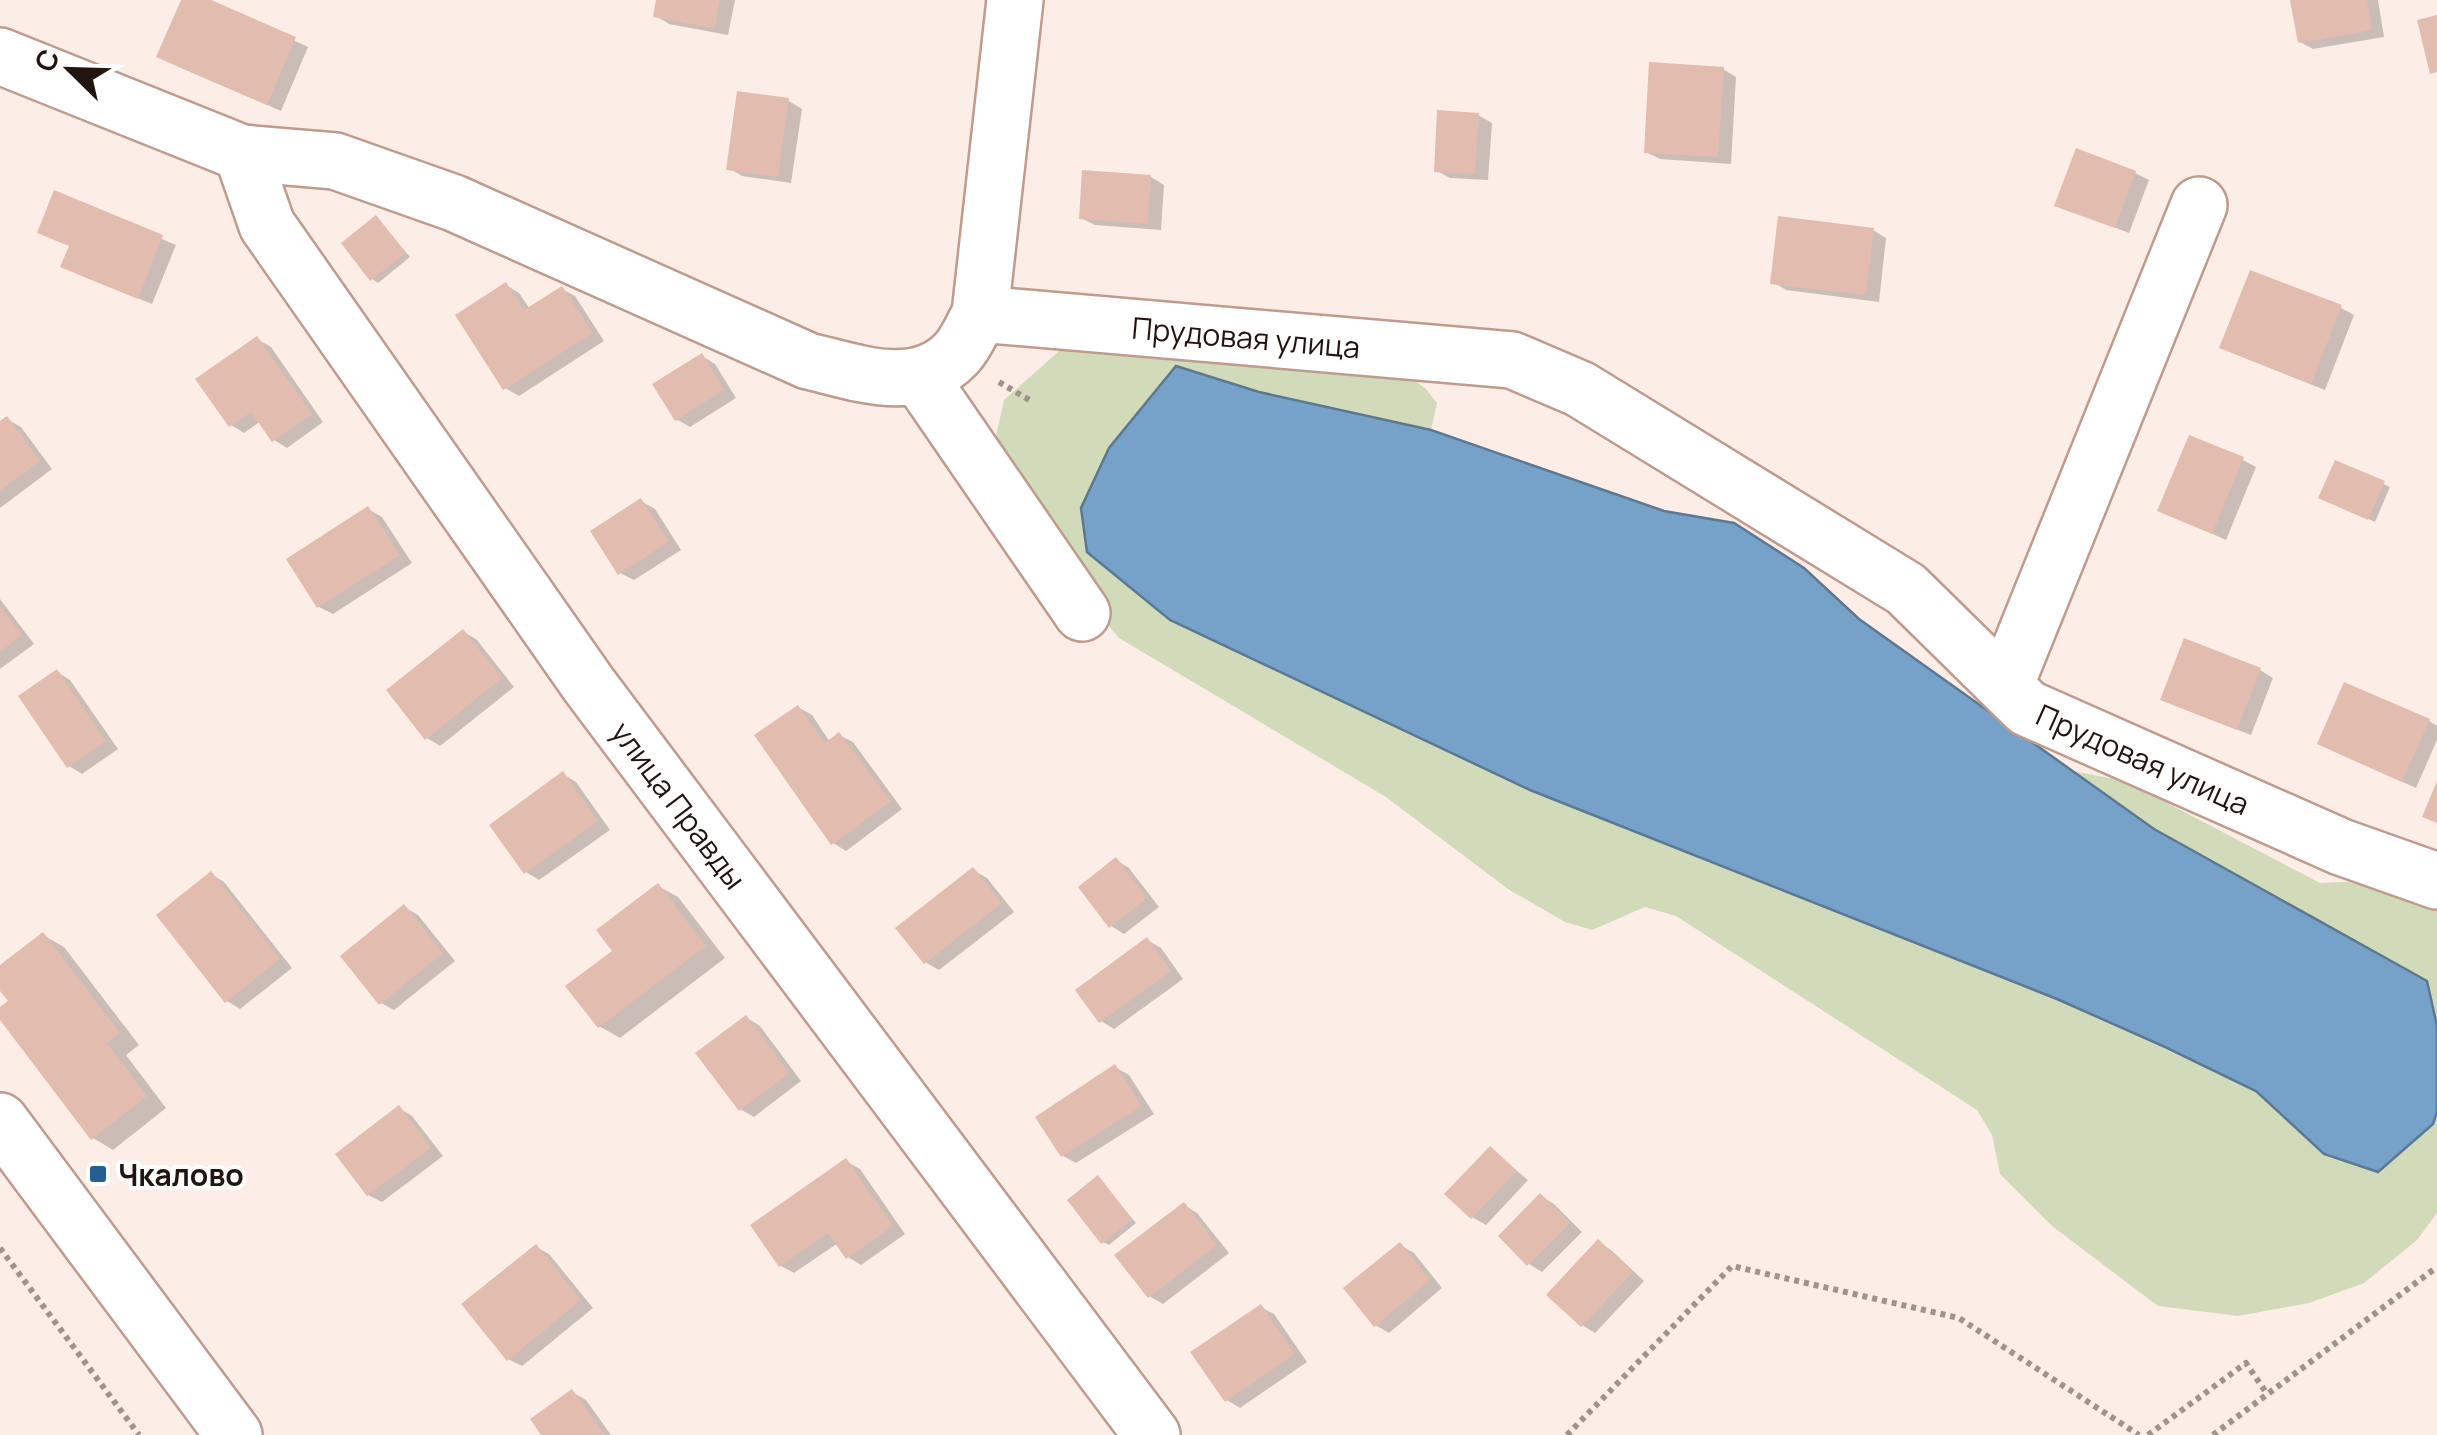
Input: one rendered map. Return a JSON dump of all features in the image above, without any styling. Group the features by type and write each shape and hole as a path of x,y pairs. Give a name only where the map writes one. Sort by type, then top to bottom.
{"street":[{"path":"0,56 242,153 336,161 454,203 808,361 913,380 956,355 980,314 1014,0"},
{"name":"улица Правды","path":"242,153 268,225 590,685 1152,1435"},
{"path":"2004,686 2199,205"},
{"name":"Прудовая улица","path":"980,314 1512,360 1580,389 1906,589 2027,708 2341,847 2437,881"},
{"path":"1512,360 1584,348"},
{"path":"920,376 1082,613"},
{"path":"0,1121 234,1435"}],"path":[{"path":"0,1248 140,1435"},
{"path":"1567,1435 1732,1266 1959,1318 2139,1435"},
{"path":"2212,1435 2437,1266"},
{"path":"2148,1435 2246,1363 2267,1394"}],"green space":[{"path":"1068,343 1388,362 1425,388 1437,403 1431,430 1259,392 1176,366 1109,448 1081,508 1087,552 1170,620 1530,790 2057,999 2256,1091 2324,1154 2433,1124 2437,1112 2437,1213 2417,1240 2364,1283 2309,1303 2238,1316 2158,1306 2052,1226 2000,1174 1992,1135 1977,1110 1676,916 1645,907 1592,930 1565,922 1508,889 1386,797 1119,638 1053,560 992,454 1004,400"},
{"path":"2073,771 2125,781 2320,883 2408,879 2437,903 2437,1026 2426,981 2154,829"}],"water":[{"path":"1176,366 1259,392 1431,430 1664,511 1734,523 1804,568 1859,619 2154,829 2427,981 2437,1026 2437,1112 2433,1124 2378,1172 2324,1154 2256,1091 2165,1047 2057,999 1530,790 1170,620 1087,552 1081,508 1109,448"}],"building":[{"path":"181,0 211,0 296,37 267,105 156,57"},
{"path":"656,0 720,0 715,29 653,17"},
{"path":"2290,0 2367,0 2372,30 2298,43"},
{"path":"2437,15 2437,72 2430,74 2417,20"},
{"path":"1649,62 1724,67 1718,157 1644,153"},
{"path":"737,91 789,98 778,177 726,170"},
{"path":"1437,110 1479,113 1475,174 1434,172"},
{"path":"2076,148 2136,171 2115,228 2054,206"},
{"path":"1082,170 1151,175 1148,224 1079,219"},
{"path":"54,190 163,235 138,299 60,267 69,246 37,233"},
{"path":"376,215 406,253 370,281 341,243"},
{"path":"1778,216 1874,228 1866,295 1770,284"},
{"path":"2250,270 2342,305 2311,384 2219,348"},
{"path":"506,282 524,310 562,286 593,333 503,390 455,315"},
{"path":"257,336 312,414 272,442 251,412 229,427 195,379"},
{"path":"702,353 724,390 675,421 652,384"},
{"path":"7,416 40,461 0,491 0,421"},
{"path":"2189,435 2244,457 2212,534 2157,511"},
{"path":"2335,460 2385,481 2368,520 2318,498"},
{"path":"641,498 669,541 618,575 590,531"},
{"path":"368,506 400,555 317,608 286,559"},
{"path":"0,606 22,635 0,652"},
{"path":"463,629 502,678 425,740 386,690"},
{"path":"2184,638 2261,668 2237,730 2160,700"},
{"path":"57,669 106,741 67,768 18,696"},
{"path":"2344,682 2430,719 2402,782 2317,744"},
{"path":"798,705 825,743 839,732 891,801 831,845 754,735"},
{"path":"563,771 598,821 524,874 489,825"},
{"path":"2437,781 2437,823 2422,817"},
{"path":"1116,857 1147,898 1109,928 1078,887"},
{"path":"973,867 1002,903 924,964 895,928"},
{"path":"211,871 280,959 225,1003 156,915"},
{"path":"658,883 706,946 598,1028 565,986 612,951 596,930"},
{"path":"404,904 443,953 379,1005 340,956"},
{"path":"43,932 120,1033 107,1043 147,1096 91,1140 0,1020 0,1007 8,1001 0,991 0,965"},
{"path":"1147,937 1171,971 1099,1023 1075,990"},
{"path":"746,1015 789,1073 739,1111 695,1053"},
{"path":"1115,1064 1142,1106 1061,1157 1035,1117"},
{"path":"399,1105 431,1148 367,1196 335,1154"},
{"path":"1490,1146 1517,1171 1471,1219 1444,1194"},
{"path":"846,1158 893,1226 846,1259 828,1233 779,1267 750,1225"},
{"path":"1098,1175 1132,1219 1101,1244 1067,1200"},
{"path":"1540,1193 1570,1223 1527,1266 1498,1236"},
{"path":"1184,1202 1217,1245 1148,1298 1114,1255"},
{"path":"1598,1239 1633,1272 1581,1327 1546,1295"},
{"path":"1400,1242 1430,1280 1374,1327 1343,1288"},
{"path":"536,1244 581,1300 507,1361 461,1304"},
{"path":"1261,1304 1295,1354 1225,1402 1190,1352"},
{"path":"572,1389 605,1435 541,1435 530,1419"}],"place":[{"name":"Чкалово","path":"98,1174"}]}
